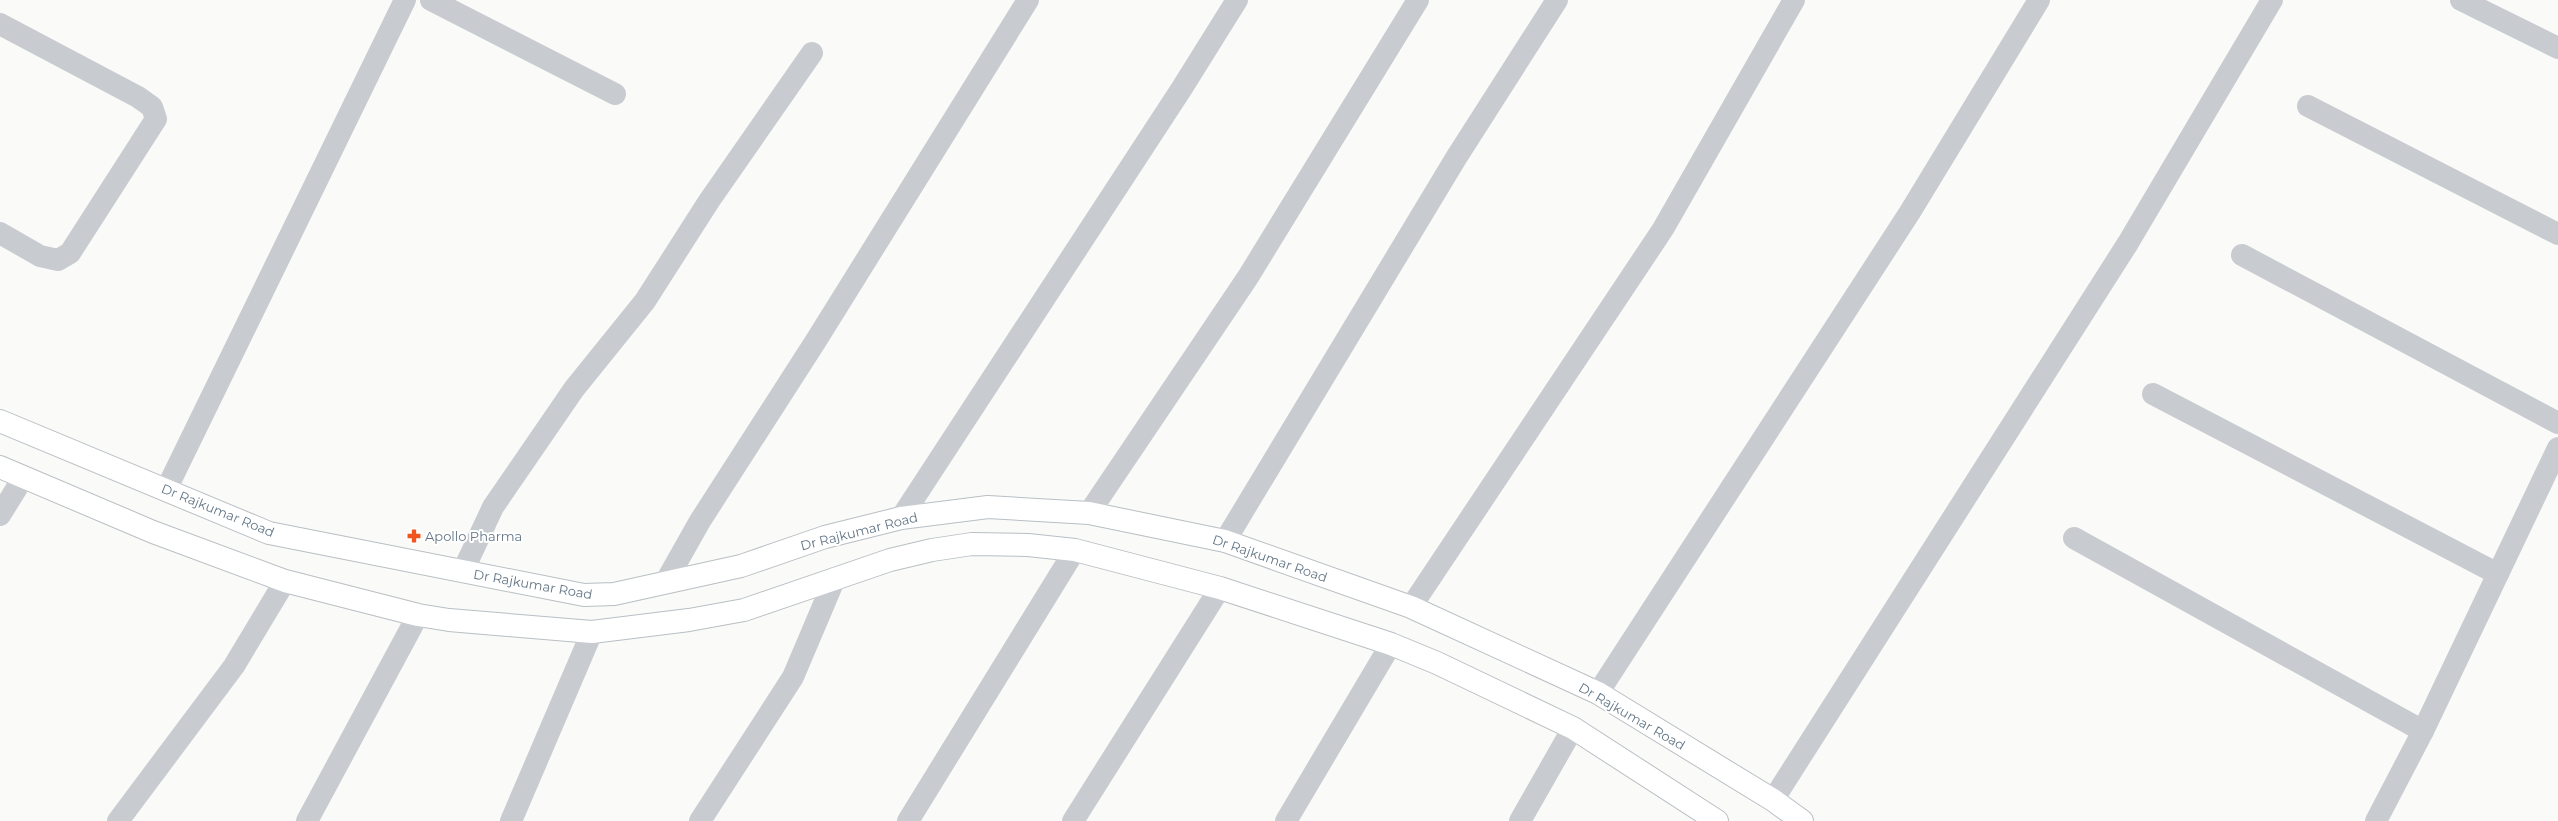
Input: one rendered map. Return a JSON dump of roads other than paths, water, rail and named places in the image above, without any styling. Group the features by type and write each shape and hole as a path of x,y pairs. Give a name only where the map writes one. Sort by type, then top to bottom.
{"main road":[{"name":"Dr Rajkumar Road","path":"0,421 269,533 584,595 614,594 741,566 825,538 901,518 988,507 1032,508 1089,513 1225,541 1411,607 1598,693 1773,800 1802,821"},
{"path":"0,467 153,532 285,581 418,615 449,620 592,632 689,620 744,610 890,560 972,544 1028,545 1075,550 1220,588 1391,644 1485,684 1573,728 1717,821"}],"street":[{"path":"166,490 405,0"},
{"path":"431,0 615,94"},
{"path":"665,583 700,521 817,339 1028,0"},
{"path":"901,518 1182,88 1237,0"},
{"path":"1089,513 1248,277 1418,0"},
{"path":"1225,541 1456,158 1557,0"},
{"path":"1411,607 1664,229 1794,0"},
{"path":"1598,693 1910,212 2039,0"},
{"path":"1773,800 2128,243 2272,0"},
{"path":"2461,0 2558,48"},
{"path":"0,24 138,97 152,107 156,119 70,253 58,260 40,256 0,234"},
{"path":"462,571 493,507 574,389 645,301 709,201 812,52"},
{"path":"2308,106 2558,234"},
{"path":"2242,255 2558,423"},
{"path":"2153,394 2498,574"},
{"path":"2376,821 2423,731 2558,448"},
{"path":"0,515 24,478"},
{"path":"2074,538 2423,731"},
{"path":"908,821 1075,550"},
{"path":"700,821 794,677 834,578"},
{"path":"118,821 234,666 285,581"},
{"path":"1073,821 1220,588"},
{"path":"308,821 418,615"},
{"path":"511,821 592,632"},
{"path":"1286,821 1391,644"},
{"path":"1520,821 1573,728"}],"place":[{"name":"Apollo Pharma","path":"414,536"}]}
